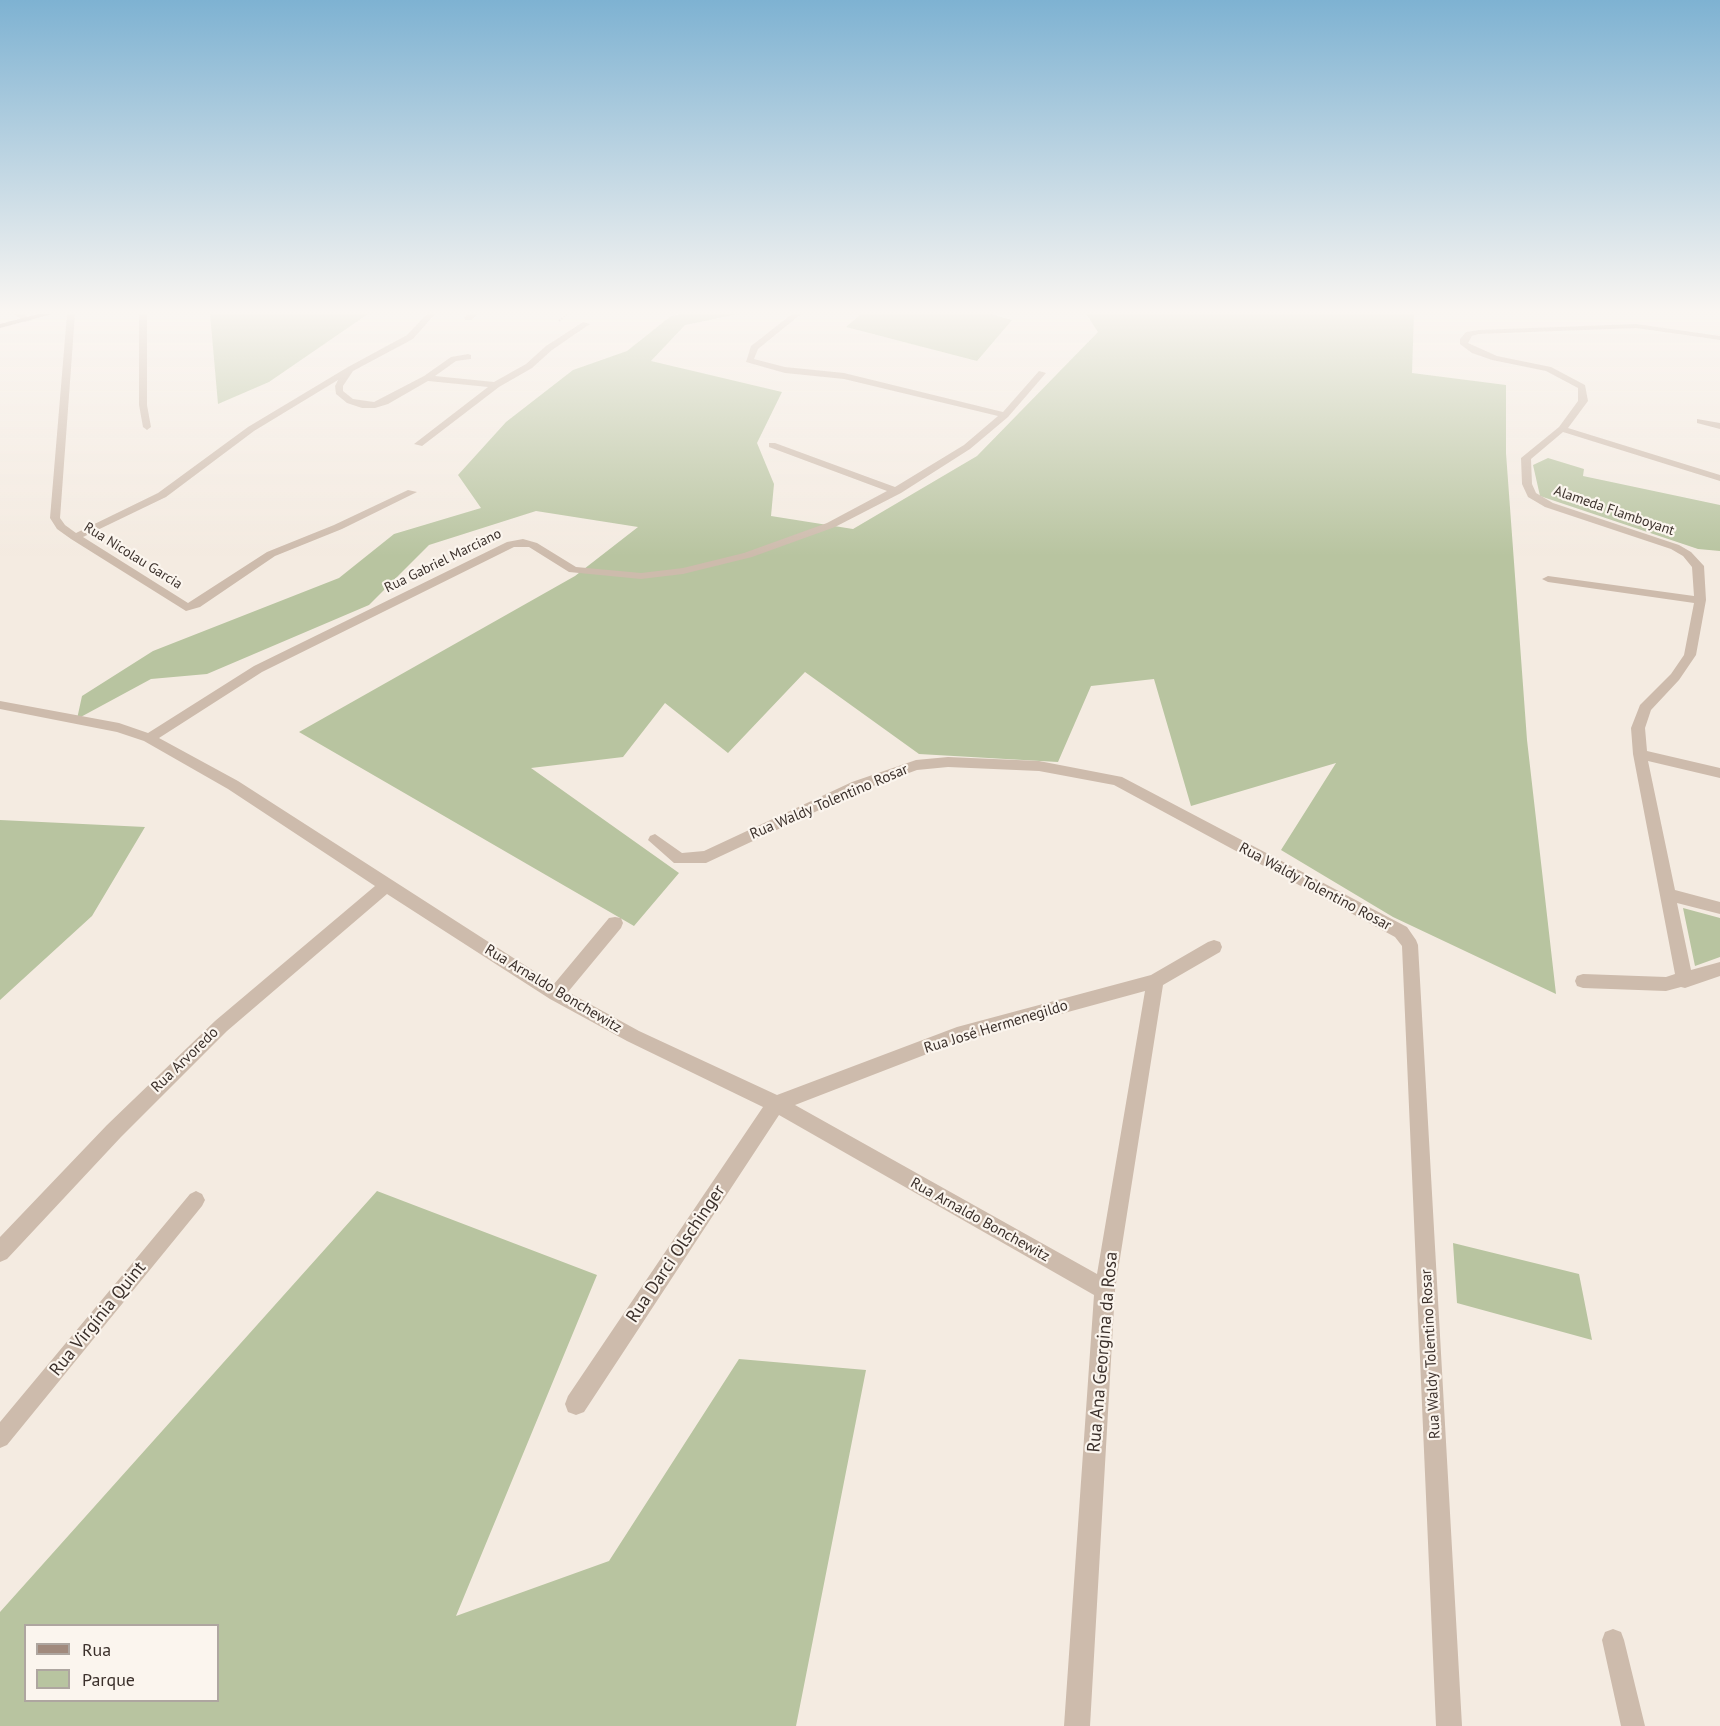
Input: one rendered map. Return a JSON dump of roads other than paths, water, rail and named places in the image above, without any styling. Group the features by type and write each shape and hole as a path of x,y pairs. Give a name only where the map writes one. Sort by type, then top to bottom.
{"street":[{"name":"Rua Nicolau Garcia","path":"64,395 54,512 58,523 75,537 186,607 196,605 272,554 338,527 412,492"},
{"path":"75,537 162,495 251,429 308,395"},
{"path":"342,395 350,401 362,405 375,405 398,395"},
{"path":"419,444 484,395"},
{"path":"919,395 1005,415"},
{"name":"Rua Gabriel Marciano","path":"149,738 258,669 511,544 523,542 533,545 573,570 641,576 683,571 748,555 831,525 897,491 966,447 1005,415 1023,395"},
{"name":"Alameda Flamboyant","path":"1583,395 1583,401 1562,429 1526,458 1527,484 1533,495 1549,505 1675,547 1687,554 1698,566 1700,600 1690,655 1676,677 1645,708 1638,728 1640,754 1685,981"},
{"path":"1700,421 1720,426"},
{"path":"1562,429 1720,478"},
{"path":"772,445 897,491"},
{"path":"1548,579 1700,600"},
{"name":"Rua Arnaldo Bonchewitz","path":"0,705 119,728 149,738 233,785 556,994 633,1036 776,1104 1104,1290"},
{"path":"1640,754 1720,773"},
{"name":"Rua Waldy Tolentino Rosar","path":"655,840 679,859 706,857 857,786 916,765 948,762 1039,766 1117,781 1401,932 1410,945 1449,1726"},
{"name":"Rua Arvoredo","path":"0,1252 114,1131 220,1026 386,886"},
{"path":"1668,895 1720,908"},
{"path":"556,994 615,923"},
{"name":"Rua José Hermenegildo","path":"776,1104 957,1035 1155,981 1214,947"},
{"path":"1583,981 1639,985 1666,984 1685,981 1720,969"},
{"name":"Rua Ana Georgina da Rosa","path":"1077,1726 1104,1290 1155,981"},
{"name":"Rua Darci Olschinger","path":"576,1404 776,1104"}],"lane":[{"path":"143,395 147,427"},
{"name":"Rua Virgínia Quint","path":"0,1438 196,1200"},
{"path":"1613,1640 1633,1726"}]}
